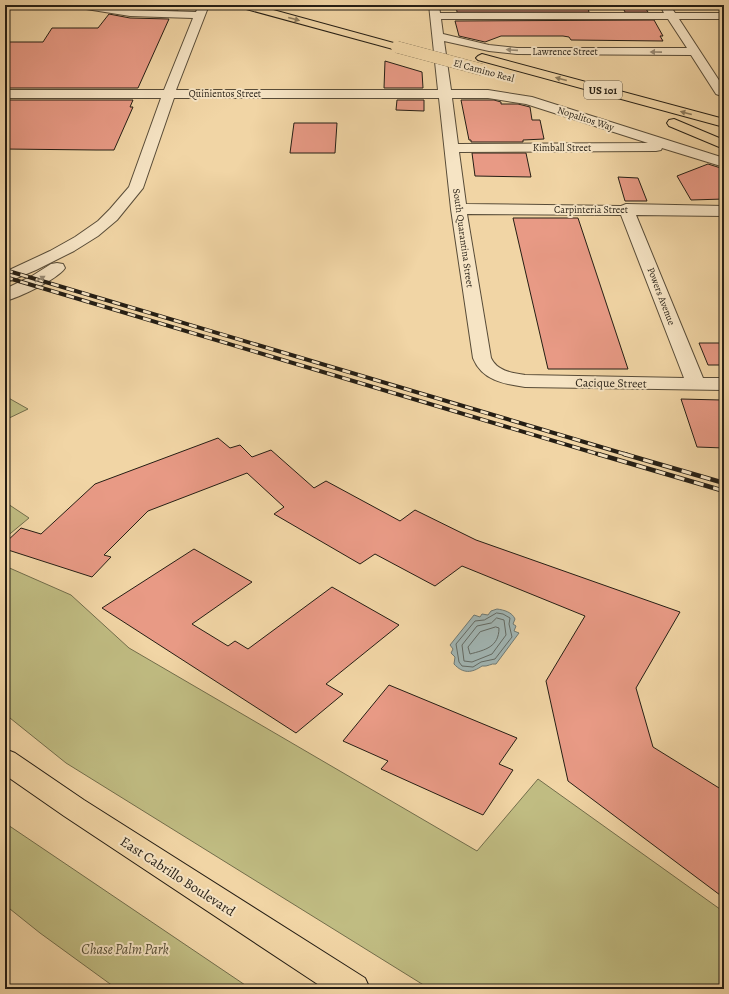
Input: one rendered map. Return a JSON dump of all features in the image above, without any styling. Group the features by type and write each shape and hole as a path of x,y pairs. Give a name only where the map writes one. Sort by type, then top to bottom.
{"main road":[{"name":"El Camino Real","path":"243,5 397,47 483,64 724,121"},
{"path":"284,5 321,15"},
{"name":"El Camino Real","path":"425,43 483,64 613,106"},
{"path":"659,118 724,136"},
{"path":"674,123 724,145"},
{"name":"East Cabrillo Boulevard","path":"5,760 74,808 353,989"}],"street":[{"path":"5,278 41,262 80,240 105,223 136,188 169,93 202,10 136,13 80,5"},
{"path":"665,5 720,91 724,93"},
{"path":"434,10 724,16"},
{"name":"South Quarantina Street","path":"434,10 452,148 458,209 482,358 486,367 498,375"},
{"name":"Lawrence Street","path":"438,36 489,48 517,51 695,52"},
{"name":"Quinientos Street","path":"5,94 445,94"},
{"name":"Nopalitos Way","path":"445,94 488,94 528,100 724,163"},
{"name":"Kimball Street","path":"452,148 672,146"},
{"name":"Carpinteria Street","path":"458,209 724,211"},
{"name":"Powers Avenue","path":"626,210 643,248 696,384"},
{"path":"5,296 38,280 70,260 100,235 105,223"},
{"name":"Cacique Street","path":"498,375 525,381 724,384"}],"green space":[{"path":"5,396 28,409 5,420"},
{"path":"5,502 29,518 5,538"},
{"path":"5,566 71,595 129,648 477,851 538,779 724,912 724,989 430,989 66,763 5,714"},
{"name":"Chase Palm Park","path":"5,823 251,989 117,989 40,933 5,905"}],"water":[{"path":"497,609 512,615 515,619 513,624 516,626 514,631 519,633 496,664 482,666 471,671 461,670 454,664 455,657 451,653 453,649 450,645 474,615 480,617 482,614 488,615 491,611"}],"building":[{"path":"122,5 185,5 178,10 120,7"},
{"path":"456,5 587,5 589,12 457,12"},
{"path":"622,6 644,6 648,12 625,12"},
{"path":"109,14 130,18 169,19 138,88 5,88 5,42 43,42 52,28 98,28"},
{"path":"654,20 663,36 660,36 663,41 571,40 569,37 563,36 501,36 485,42 459,36 455,21"},
{"path":"385,61 422,72 423,88 384,88"},
{"path":"5,100 133,100 130,107 133,107 114,150 5,149"},
{"path":"397,100 424,100 424,111 396,110"},
{"path":"461,100 494,100 501,102 501,104 518,104 530,107 532,120 540,120 544,139 523,140 523,142 471,142 471,140 469,140"},
{"path":"294,123 337,123 335,153 290,153"},
{"path":"472,153 526,153 531,177 475,176"},
{"path":"708,164 724,169 724,199 691,200 677,176"},
{"path":"618,177 638,178 647,201 625,201"},
{"path":"513,218 578,218 628,369 548,369"},
{"path":"699,343 724,343 724,365 708,365"},
{"path":"681,399 721,400 724,408 724,448 697,447"},
{"path":"218,438 230,448 240,445 252,457 271,450 314,488 326,481 400,521 415,510 476,540 680,612 636,688 653,747 724,791 724,898 568,781 546,681 585,616 462,566 435,586 375,554 360,564 274,514 284,507 247,473 148,511 104,555 111,557 92,577 5,549 5,543 21,528 41,534 95,484"},
{"path":"194,549 252,582 192,624 228,646 235,641 248,649 332,587 399,625 326,684 343,694 296,733 102,608"},
{"path":"389,685 517,738 499,764 513,770 483,815 381,769 388,761 343,741"}],"railway":[{"path":"5,270 628,455"},
{"path":"5,277 601,455"},
{"path":"598,454 724,491"},
{"path":"624,454 724,483"}]}
